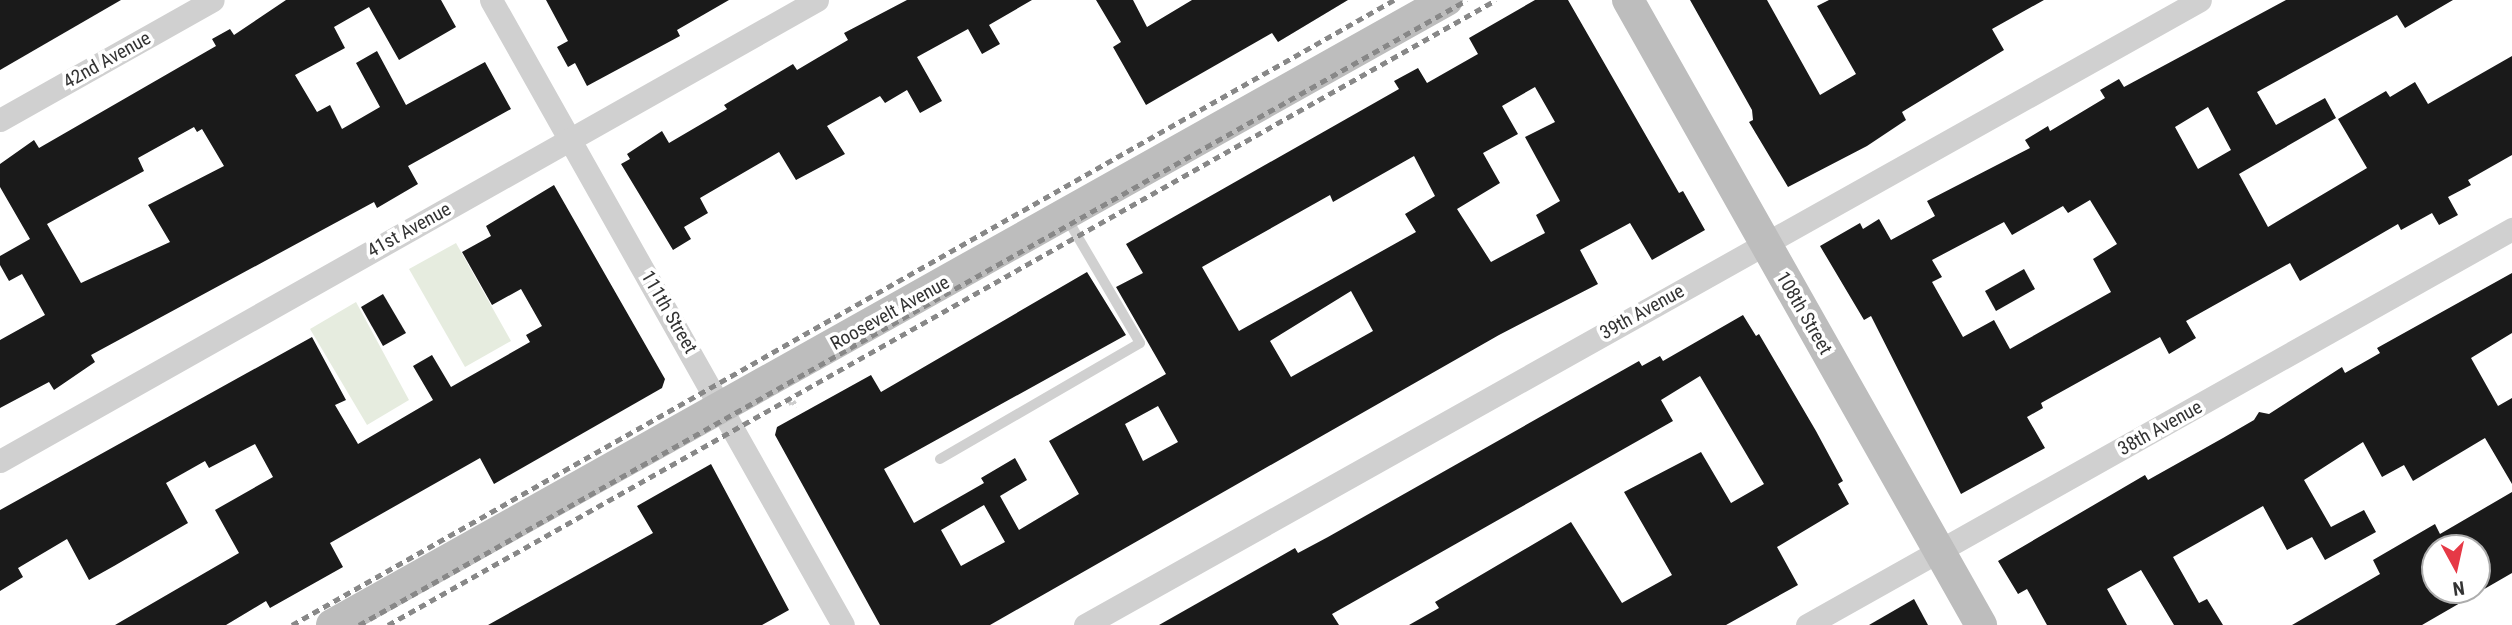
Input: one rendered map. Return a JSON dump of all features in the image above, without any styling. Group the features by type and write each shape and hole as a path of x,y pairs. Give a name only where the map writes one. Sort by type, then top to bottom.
{"main road":[{"name":"Roosevelt Avenue","path":"338,623 1447,0"},
{"name":"108th Street","path":"1628,0 1981,625"}],"street":[{"name":"42nd Avenue","path":"0,120 213,0"},
{"name":"111th Street","path":"491,0 723,407 843,625"},
{"name":"41st Avenue","path":"0,461 817,0"},
{"name":"39th Avenue","path":"1085,625 2200,0"},
{"name":"38th Avenue","path":"1807,625 2512,229"}],"lane":[{"path":"940,459 1140,343 1065,215"}],"path":[{"path":"785,405 793,401 797,407"}],"shaded area":[{"path":"456,243 511,341 465,367 409,269"},
{"path":"356,302 409,400 367,425 310,329"}],"building":[{"path":"0,0 121,0 0,70"},
{"path":"286,0 441,0 456,27 399,60 369,7 334,27 345,48 295,75 317,112 330,105 342,129 380,107 356,63 377,51 406,105 485,62 511,109 408,166 418,184 377,208 374,202 91,355 95,362 54,390 49,382 0,408 0,340 45,315 22,274 9,281 0,265 0,256 30,239 0,187 0,164 34,140 39,148 216,46 212,39 230,29 234,35","holes":["194,127 197,132 202,129 224,166 148,205 170,242 81,283 47,224 144,171 138,158"]},
{"path":"546,0 729,0 677,30 680,36 587,86 575,63 568,67 557,47 568,41"},
{"path":"907,0 1032,0 989,25 1000,44 982,54 968,29 917,57 942,101 920,113 907,90 885,103 880,96 827,126 845,154 796,180 779,152 700,198 708,213 684,227 691,239 673,250 621,164 630,159 627,154 662,131 669,143 727,109 724,105 793,64 797,70 848,40 844,33"},
{"path":"1096,0 1133,0 1147,27 1192,0 1348,0 1278,42 1272,33 1146,105 1113,47 1121,42"},
{"path":"1535,0 1568,0 1679,193 1683,191 1705,230 1652,260 1630,223 1580,250 1598,284 1499,335 990,625 880,625 775,435 777,427 871,375 881,392 1087,272 1126,335 884,469 914,523 984,483 981,478 1015,458 1027,480 1000,496 1019,530 1079,494 1049,441 1166,374 1116,287 1143,273 1126,244 1399,89 1394,81 1418,68 1427,83 1478,54 1469,38","holes":["1535,87 1555,122 1525,137 1560,201 1536,215 1545,233 1491,262 1457,209 1500,183 1483,153 1518,134 1502,106","1414,156 1435,196 1405,214 1416,232 1239,331 1202,267 1330,195 1333,202","1351,291 1373,331 1291,377 1270,341","1158,406 1178,442 1143,461 1125,424","984,505 1005,542 961,566 941,530"]},
{"path":"1690,0 1767,0 1820,95 1856,74 1817,6 1829,0 2044,0 1992,29 2004,50 1902,112 1906,120 1867,146 1788,187 1749,122 1753,120 1752,110"},
{"path":"2286,0 2453,0 2405,28 2397,15 2257,92 2276,125 2325,98 2336,118 2239,174 2268,227 2367,168 2338,119 2386,91 2390,97 2415,82 2428,104 2512,56 2512,155 2468,180 2471,185 2448,197 2458,215 2439,225 2432,213 2401,230 2398,224 2300,281 2290,263 2186,321 2196,338 2169,354 2160,337 2041,403 2043,408 2027,417 2045,448 1961,494 1871,316 1864,320 1820,246 1860,223 1863,229 1879,219 1891,240 1935,216 1927,201 2030,148 2025,140 2048,126 2050,131 2105,98 2100,90 2119,79 2124,87","holes":["2208,107 2231,150 2198,169 2175,127","2090,200 2117,244 2093,259 2111,292 2010,349 1994,320 1963,337 1932,282 1942,277 1932,260 2004,222 2012,235 2063,206 2068,213"]},
{"path":"554,185 665,379 662,388 494,484 480,458 330,543 343,567 270,608 266,601 226,625 115,625 239,553 215,510 273,477 255,444 209,468 205,461 166,483 188,523 114,566 89,580 67,539 18,568 23,577 0,591 0,510 312,337 346,400 335,405 358,444 433,400 413,366 432,355 451,387 530,342 526,335 542,326 521,289 492,305 462,252 491,236 486,226"},
{"path":"2024,269 2035,289 1996,311 1985,291"},
{"path":"2512,273 2512,333 2471,358 2498,406 2512,398 2512,484 2485,438 2413,481 2404,465 2382,477 2363,442 2304,480 2331,527 2364,510 2376,532 2325,560 2312,537 2287,550 2263,506 2173,557 2199,603 2207,599 2223,625 2174,625 2141,570 2107,589 2127,625 2047,625 2027,589 2018,594 1998,561 2145,475 2148,480 2223,438 2254,420 2259,412 2269,414 2342,367 2345,373 2380,353 2377,348"},
{"path":"383,294 406,333 383,346 361,307"},
{"path":"1743,315 1756,336 1759,334 1816,431 1843,481 1838,484 1849,504 1777,547 1798,585 1726,625 1409,625 1439,608 1435,602 1571,522 1622,603 1672,575 1624,492 1701,452 1731,503 1764,484 1700,376 1661,400 1673,421 1332,614 1339,625 1159,625 1295,548 1298,553 1328,537 1639,361 1642,366 1660,356 1663,361"},
{"path":"711,464 789,610 762,625 488,625 653,533 637,506"},
{"path":"2512,492 2512,573 2491,585 2491,534 2440,534"},
{"path":"2435,524 2440,534 2421,534 2421,604 2458,604 2422,625 2292,625 2380,574 2373,560"},
{"path":"1914,599 1928,625 1869,625"}],"railway":[{"path":"292,625 1394,0"},
{"path":"359,625 1467,0"},
{"path":"388,625 1496,0"}]}
